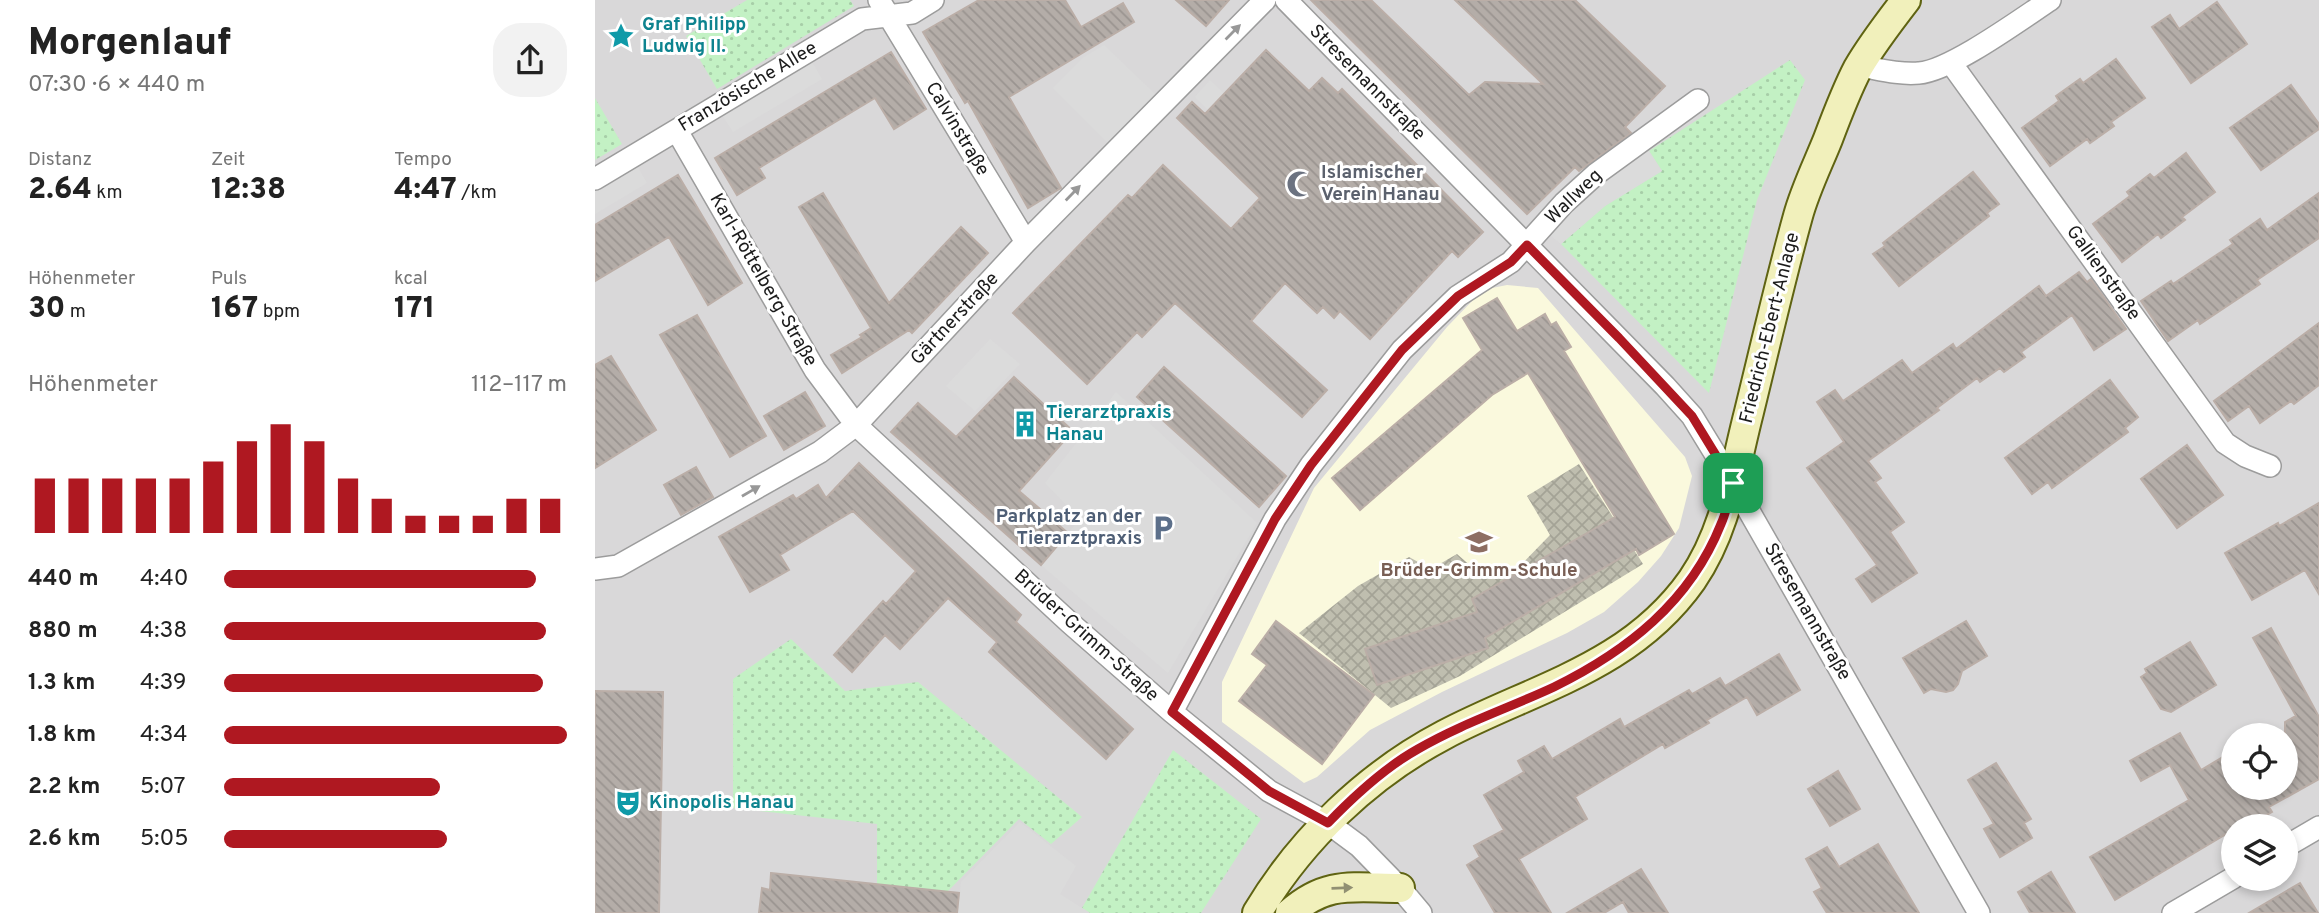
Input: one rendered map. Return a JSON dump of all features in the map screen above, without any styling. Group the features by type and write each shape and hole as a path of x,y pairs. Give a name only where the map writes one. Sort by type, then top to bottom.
{"main road":[{"name":"Friedrich-Ebert-Anlage","path":"1257,913 1285,873 1328,823 1374,779 1416,750 1448,733 1598,664 1651,625 1675,601 1693,577 1722,522 1798,214 1848,89 1860,66 1906,0"},
{"path":"1290,913 1308,898 1331,888 1400,888"}],"street":[{"name":"Französische Allee","path":"595,179 862,19 884,8 912,13 933,0"},
{"name":"Gärtnerstraße","path":"595,569 618,566 820,452 856,425 1026,242 1265,0"},
{"name":"Stresemannstraße","path":"1286,0 1619,338 1692,416 1979,913"},
{"path":"1860,66 1919,73 1951,63 2050,0"},
{"name":"Calvinstraße","path":"884,8 1026,242"},
{"name":"Gallienstraße","path":"1951,63 2225,443 2245,456 2270,466"},
{"name":"Wallweg","path":"1172,712 1275,519 1311,465 1402,350 1458,296 1511,262 1564,203 1596,174 1698,100"},
{"name":"Karl-Röttelberg-Straße","path":"677,131 815,370 856,425"},
{"name":"Brüder-Grimm-Straße","path":"856,425 1172,712 1269,791 1328,823 1359,846 1421,913"},
{"path":"2298,839 2319,827"},
{"path":"2173,913 2221,885"}],"shaded area":[{"path":"595,0 2319,0 2319,913 595,913"},
{"path":"1104,45 1156,95 1108,143 1053,88 1084,57"},
{"path":"806,52 822,79 733,132 717,107"},
{"path":"1210,80 1279,147 1263,164 1195,97"},
{"path":"1642,140 1662,171 1605,206 1561,244 1541,228"},
{"path":"632,157 647,183 595,214 595,179"},
{"name":"Brüder-Grimm-Schule","path":"1507,285 1538,288 1685,457 1692,476 1679,528 1661,556 1638,582 1604,612 1370,730 1317,777 1304,783 1222,722 1222,682 1314,488 1447,327 1473,300 1492,288"},
{"path":"990,339 1020,364 975,411 946,386"},
{"name":"Parkplatz an der Tierarztpraxis","path":"1116,392 1257,523 1168,673 1041,565 1080,519 1045,483"},
{"path":"1579,464 1643,564 1460,676 1391,708 1299,633 1358,586 1409,557 1431,569 1457,554 1481,575 1520,566 1550,535 1527,496"},
{"path":"1020,822 1076,866 1060,894 1090,913 958,913 961,882"}],"green space":[{"path":"747,0 850,0 854,6 717,89 686,36"},
{"path":"1790,60 1805,80 1757,200 1709,393 1561,244 1605,206 1662,171 1649,151"},
{"path":"595,98 622,144 595,160"},
{"path":"791,639 845,691 918,682 1082,817 1051,844 1019,819 947,892 877,885 877,824 733,808 733,679"},
{"path":"1173,750 1261,819 1201,913 1090,913 1082,908"}],"building":[{"path":"979,0 1065,0 1081,27 1123,3 1134,22 1009,97 1061,188 1028,208 968,101 965,103 923,32"},
{"path":"1176,0 1229,0 1206,26"},
{"path":"1311,0 1371,0 1469,95 1485,82 1543,84 1455,0 1575,0 1665,86 1625,127 1631,133 1579,171 1575,167 1527,214"},
{"path":"2217,2 2247,44 2191,83 2152,27 2170,15 2179,29"},
{"path":"1266,50 1309,91 1322,78 1338,93 1342,89 1483,232 1458,257 1452,251 1370,339 1340,311 1334,318 1323,307 1317,313 1285,283 1251,321 1327,390 1302,417 1175,303 1142,337 1137,332 1087,384 1013,313 1128,195 1132,198 1163,165 1231,229 1260,198 1177,118 1192,102 1205,114"},
{"path":"891,52 926,109 894,129 875,98 759,168 765,178 737,195 715,158"},
{"path":"2116,59 2145,98 2111,122 2114,126 2090,143 2087,139 2050,166 2022,128 2059,101 2056,96 2080,79 2083,83"},
{"path":"2291,85 2319,124 2319,129 2261,170 2230,128"},
{"path":"2186,153 2215,192 2182,217 2185,220 2161,238 2158,234 2122,262 2093,224 2130,196 2127,192 2150,174 2154,178"},
{"path":"1973,172 1999,204 1987,213 1989,216 1899,286 1873,254 1885,246 1883,243"},
{"path":"678,175 742,283 708,305 669,237 595,281 595,225"},
{"path":"823,193 889,303 961,227 988,253 912,333 909,330 842,373 831,355 862,337 860,335 871,328 799,207"},
{"path":"2319,193 2319,238 2257,280 2260,284 2200,324 2198,320 2168,341 2141,301 2171,281 2173,284 2233,244 2230,240 2260,219 2267,230"},
{"path":"2079,272 2087,282 2091,279 2126,329 2094,350 2072,315 2021,352 2025,357 2004,372 2000,368 1980,382 1977,378 1937,408 1939,410 1868,461 1881,478 1875,482 1904,522 1890,532 1917,573 1872,602 1856,579 1877,565 1807,468 1844,442 1817,402 1835,390 1843,401 1902,360 1912,373 1953,344 1956,349 2039,286 2046,296"},
{"path":"1497,298 1517,331 1545,314 1551,325 1556,322 1571,347 1564,351 1674,534 1639,555 1636,549 1485,638 1488,648 1377,685 1365,649 1477,612 1472,599 1615,517 1528,373 1492,395 1360,510 1332,478 1482,350 1463,318"},
{"path":"697,315 766,436 730,457 660,335"},
{"path":"2319,323 2319,385 2294,404 2291,401 2260,423 2249,406 2228,421 2214,401"},
{"path":"611,356 656,430 595,468 595,365"},
{"path":"1164,367 1286,476 1259,507 1137,397"},
{"path":"1014,377 1073,431 1019,491 1068,533 1041,565 891,432 918,403 956,437"},
{"path":"2110,380 2138,417 2125,428 2128,432 2052,488 2048,482 2032,494 2005,458"},
{"path":"805,392 825,426 784,450 764,416"},
{"path":"2187,445 2223,495 2177,528 2141,479"},
{"path":"859,463 1021,615 1016,622 1133,729 1106,759 989,652 997,642 948,598 900,649 885,635 852,672 834,655 883,601 886,604 916,571 853,511 780,555 789,570 750,592 719,537 793,495 796,499 818,485 826,498"},
{"path":"696,467 713,497 681,515 664,485"},
{"path":"2319,503 2319,594 2305,570 2252,600 2225,553"},
{"path":"1276,621 1374,695 1322,764 1239,701 1267,665 1252,654"},
{"path":"1966,621 1987,656 1962,671 1953,690 1946,692 1931,689 1924,693 1903,658"},
{"path":"2271,628 2319,717 2319,779 2298,791 2298,723 2285,723 2296,716 2253,638"},
{"path":"2190,642 2216,685 2171,712 2161,709 2141,677 2147,673 2145,669"},
{"path":"1779,654 1800,690 1757,715 1747,697 1707,720 1709,723 1665,748 1663,744 1575,797 1587,819 1519,859 1551,913 1495,913 1467,865 1480,857 1474,846 1504,830 1484,795 1524,772 1518,761 1544,746 1552,759 1620,719 1624,727 1689,690 1692,694 1720,678 1725,686"},
{"name":"Kinopolis Hanau","path":"595,691 663,692 659,913 595,913"},
{"path":"2180,733 2201,770 2221,758 2221,800 2282,800 2269,807 2272,812 2269,814 2221,814 2221,837 2115,900 2090,857 2189,800 2170,765 2141,781 2130,761"},
{"path":"1996,763 2031,819 2024,823 2032,838 2000,857 1984,829 1994,824 1968,780"},
{"path":"1838,771 1860,809 1830,826 1808,789"},
{"path":"1878,844 1919,913 1827,913 1814,892 1822,888 1806,859 1827,847 1839,867"},
{"path":"1641,869 1668,913 1629,913 1623,902 1604,913 1567,913"},
{"path":"2051,872 2075,913 2030,913 2018,892"},
{"path":"771,873 959,893 957,913 759,913 762,888 770,890"},
{"path":"2300,883 2318,913 2249,913 2286,891 2298,891"}],"place":[{"name":"Graf Philipp Ludwig II.","path":"621,36"},
{"name":"Islamischer Verein Hanau","path":"1300,184"},
{"name":"Tierarztpraxis Hanau","path":"1025,424"},
{"name":"Parkplatz an der Tierarztpraxis","path":"1163,528"},
{"name":"Brüder-Grimm-Schule","path":"1479,542"},
{"name":"Kinopolis Hanau","path":"628,803"}],"route":[{"path":"1527,245 1692,416 1733,483 1722,522 1693,577 1675,601 1651,625 1598,664 1416,750 1374,779 1328,823 1269,791 1172,712 1275,519 1311,465 1402,350 1458,296 1511,262 1527,245"}]}
